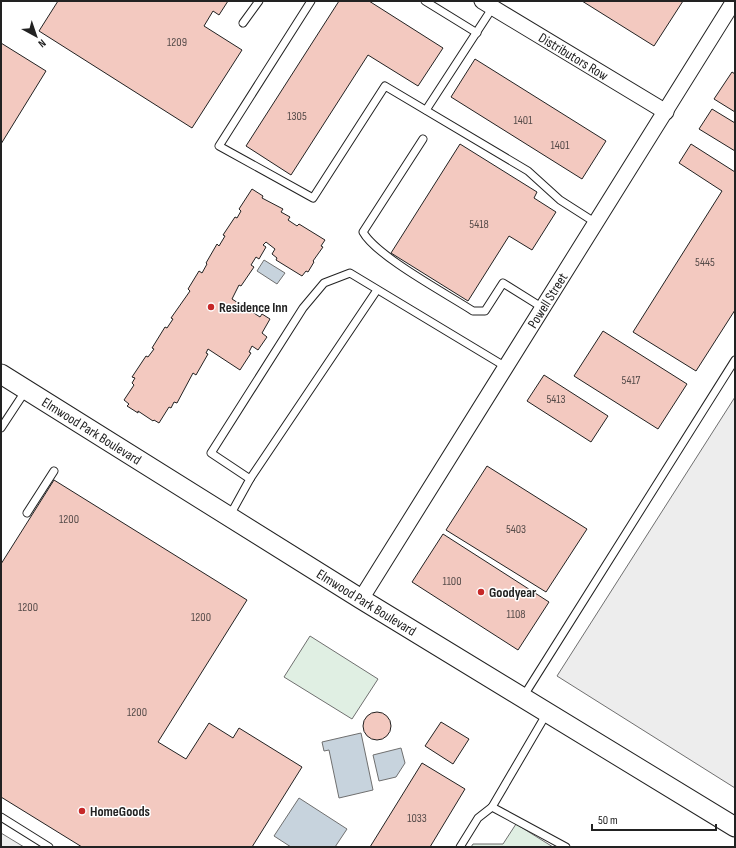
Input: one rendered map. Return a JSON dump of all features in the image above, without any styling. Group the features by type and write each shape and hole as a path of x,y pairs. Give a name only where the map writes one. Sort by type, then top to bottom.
{"street":[{"name":"Powell Street","path":"361,599 734,1"},
{"name":"Distributors Row","path":"487,4 666,112"},
{"name":"Elmwood Park Boulevard","path":"1,374 361,599 735,827"}],"lane":[{"path":"243,23 259,1"},
{"path":"311,1 219,146 314,198 386,86 528,170 560,200 596,224"},
{"path":"425,1 477,33"},
{"path":"426,110 477,33 487,4"},
{"path":"423,140 363,232 367,239 389,257 474,311 485,310 502,283 543,308"},
{"path":"250,479 210,453 303,308 324,283 350,273 506,367"},
{"path":"229,516 250,479 377,290"},
{"path":"522,698 735,360"},
{"path":"1,428 26,390"},
{"path":"27,513 54,470"},
{"path":"460,847 478,818 492,807 547,713"},
{"path":"492,807 566,847"},
{"path":"1,817 49,847"}],"green space":[{"path":"310,636 378,679 352,719 284,677"},
{"path":"516,824 553,847 471,847 473,844 503,844"}],"shaded area":[{"path":"264,260 285,273 277,284 257,271"},
{"path":"735,397 735,788 557,676"},
{"path":"361,733 373,790 339,798 329,750 324,751 322,742"},
{"path":"401,748 405,763 396,777 379,781 373,755"},
{"path":"299,798 347,829 335,847 291,847 274,836"},
{"path":"1,833 24,847 1,847"}],"building":[{"path":"58,1 228,1 219,15 213,11 204,26 242,50 192,128 39,31"},
{"path":"339,1 369,1 443,48 418,86 368,55 291,175 246,146"},
{"path":"582,1 683,1 654,46"},
{"path":"1,43 46,71 1,144"},
{"path":"475,59 606,141 582,179 451,97"},
{"path":"732,72 735,74 735,112 714,99"},
{"path":"712,109 735,123 735,151 699,129"},
{"path":"460,144 537,192 534,198 556,212 532,250 509,236 468,301 391,253"},
{"path":"691,144 735,172 735,310 696,371 633,332 722,191 679,163"},
{"name":"Residence Inn","path":"252,189 263,196 262,198 283,209 281,212 290,217 288,220 297,226 299,224 325,240 321,246 323,247 313,261 314,262 308,272 306,271 302,276 276,260 277,258 272,254 275,249 266,242 263,245 266,247 259,259 256,257 251,265 254,267 241,286 239,285 232,299 260,317 262,314 270,319 262,333 267,337 258,350 252,346 249,352 251,353 240,370 208,349 206,353 208,354 196,375 193,373 177,403 174,402 171,408 169,407 159,423 154,420 153,421 127,406 129,404 124,400 134,385 132,383 135,378 132,377 146,356 148,357 154,349 152,348 165,327 167,328 173,319 171,318 190,291 188,289 199,271 202,273 217,244 219,246 225,236 223,235 235,217 237,218 241,211 239,209"},
{"path":"603,331 687,384 658,429 574,376"},
{"path":"544,375 608,416 591,442 527,401"},
{"path":"487,466 587,529 546,592 446,530"},
{"path":"54,480 247,600 158,742 186,759 209,723 233,738 239,728 302,767 252,847 82,847 1,797 1,564"},
{"name":"Goodyear","path":"443,534 549,602 518,650 412,582"},
{"path":"377,712 387,716 391,726 387,736 377,740 367,736 363,726 367,716"},
{"path":"441,722 469,739 453,764 425,746"},
{"path":"422,763 465,789 430,847 370,847"}],"place":[{"name":"Residence Inn","path":"211,307"},
{"name":"Goodyear","path":"481,592"},
{"name":"HomeGoods","path":"82,811"}]}
